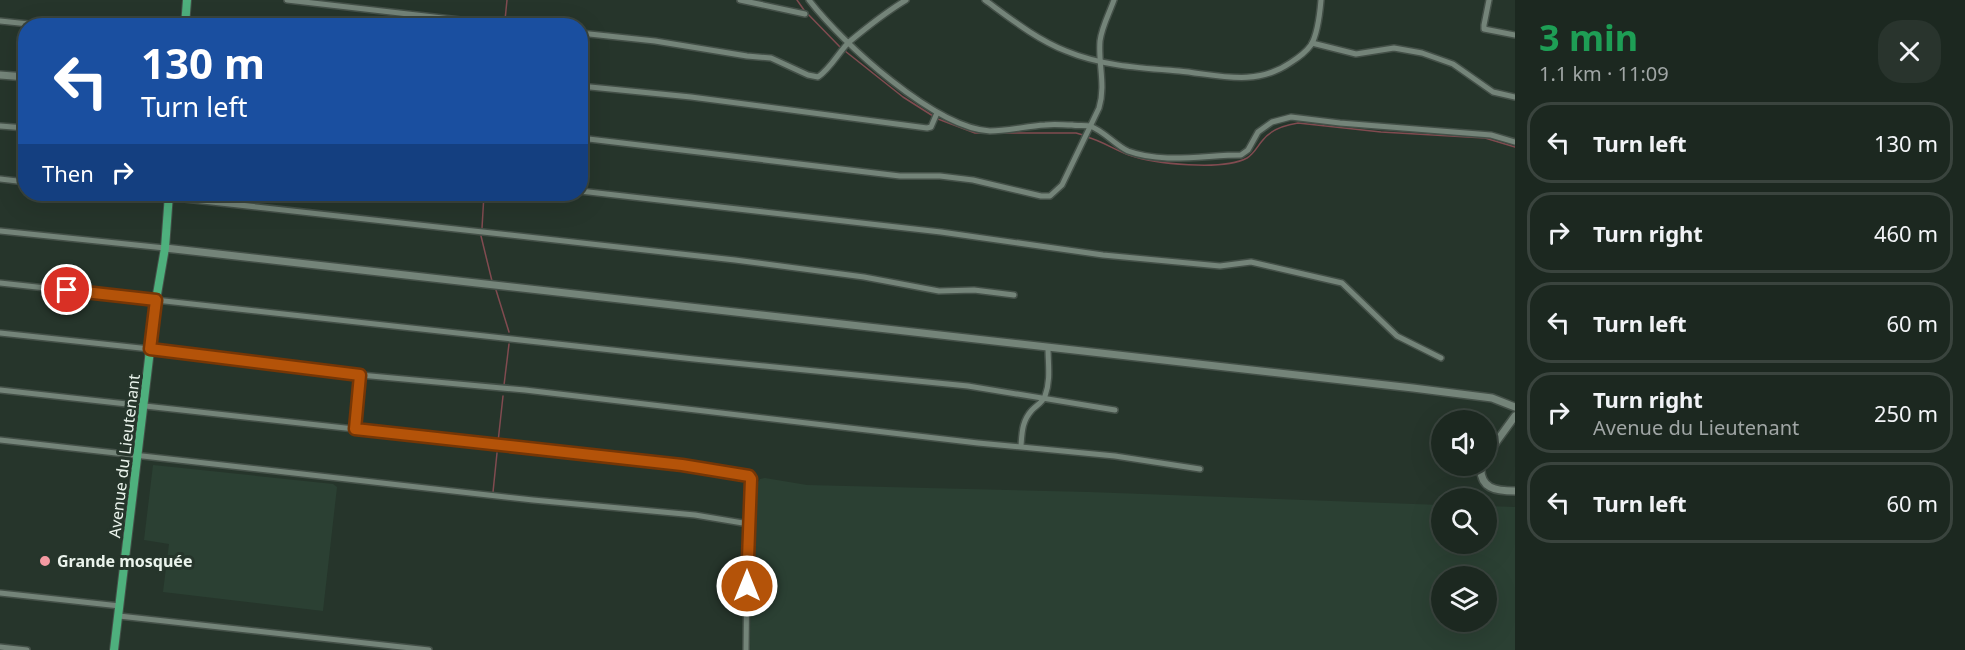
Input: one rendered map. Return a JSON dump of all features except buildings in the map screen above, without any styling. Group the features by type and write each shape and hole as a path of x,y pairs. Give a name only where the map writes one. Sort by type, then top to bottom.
{"main road":[{"path":"186,18 188,0"},
{"name":"Avenue du Lieutenant","path":"114,650 156,300 165,248 169,201"}],"street":[{"path":"287,0 443,18"},
{"path":"740,0 805,14"},
{"path":"809,0 849,43 888,77 937,113 972,128 992,131 1046,125 1088,133 1126,150 1141,154 1181,159 1241,155 1248,150 1258,132 1272,122 1291,117 1491,135 1515,142"},
{"path":"588,34 771,58 807,75 818,77 849,43 884,14 906,0"},
{"path":"985,0 1019,25 1055,46 1102,63 1227,77 1270,75 1304,53 1312,43 1321,0"},
{"path":"588,139 900,176 973,180 1041,196 1050,196 1062,185 1088,133 1102,97 1100,52 1102,28 1114,0"},
{"path":"1489,0 1484,29 1515,35"},
{"path":"0,21 18,23"},
{"path":"1312,43 1356,54 1394,48 1422,53 1453,64 1493,92 1515,97"},
{"path":"0,75 18,76"},
{"path":"588,87 691,97 927,129 932,127 937,113"},
{"path":"0,126 18,127"},
{"path":"0,179 18,181"},
{"path":"588,192 941,232 1114,256 1220,266 1251,262 1342,283 1397,336 1441,358"},
{"path":"221,201 765,264 864,277 939,291 974,290 1014,295"},
{"path":"0,231 1492,398 1515,407"},
{"path":"0,283 694,359 968,386 1115,410"},
{"path":"0,333 360,375 525,390 1115,456 1200,469"},
{"path":"1021,446 1022,426 1031,411 1044,399 1049,380 1048,348"},
{"path":"355,429 360,375"},
{"path":"0,390 682,465 749,476 751,479 746,650"},
{"path":"1497,441 1515,416"},
{"path":"0,440 533,500 695,515 748,524"},
{"path":"1482,476 1488,486 1496,490 1515,491"},
{"path":"0,593 120,606"},
{"path":"119,616 429,650"},
{"path":"0,647 27,650"}],"shaded area":[{"path":"153,465 333,484 337,487 323,611 163,592 169,544 144,540"},
{"path":"765,478 807,485 1089,492 1431,505 1431,554 1497,554 1497,506 1515,507 1515,650 750,650 752,516 758,482"}],"waterway":[{"path":"505,18 507,0"},
{"path":"797,0 840,47"},
{"path":"845,51 903,97 933,116"},
{"path":"938,119 975,133 1076,133 1083,135"},
{"path":"1087,137 1140,158 1188,165 1222,164 1247,158 1273,131 1298,123 1381,132 1485,138 1515,147"},
{"path":"482,228 484,201"},
{"path":"481,236 492,281"},
{"path":"496,290 509,332"},
{"path":"504,385 509,344"},
{"path":"498,442 503,396"},
{"path":"493,492 497,453"}],"place":[{"name":"Grande mosquée","path":"45,561"}],"route":[{"path":"67,290 156,300 150,349 360,375 355,429 682,465 749,476 751,479 747,586"}]}
